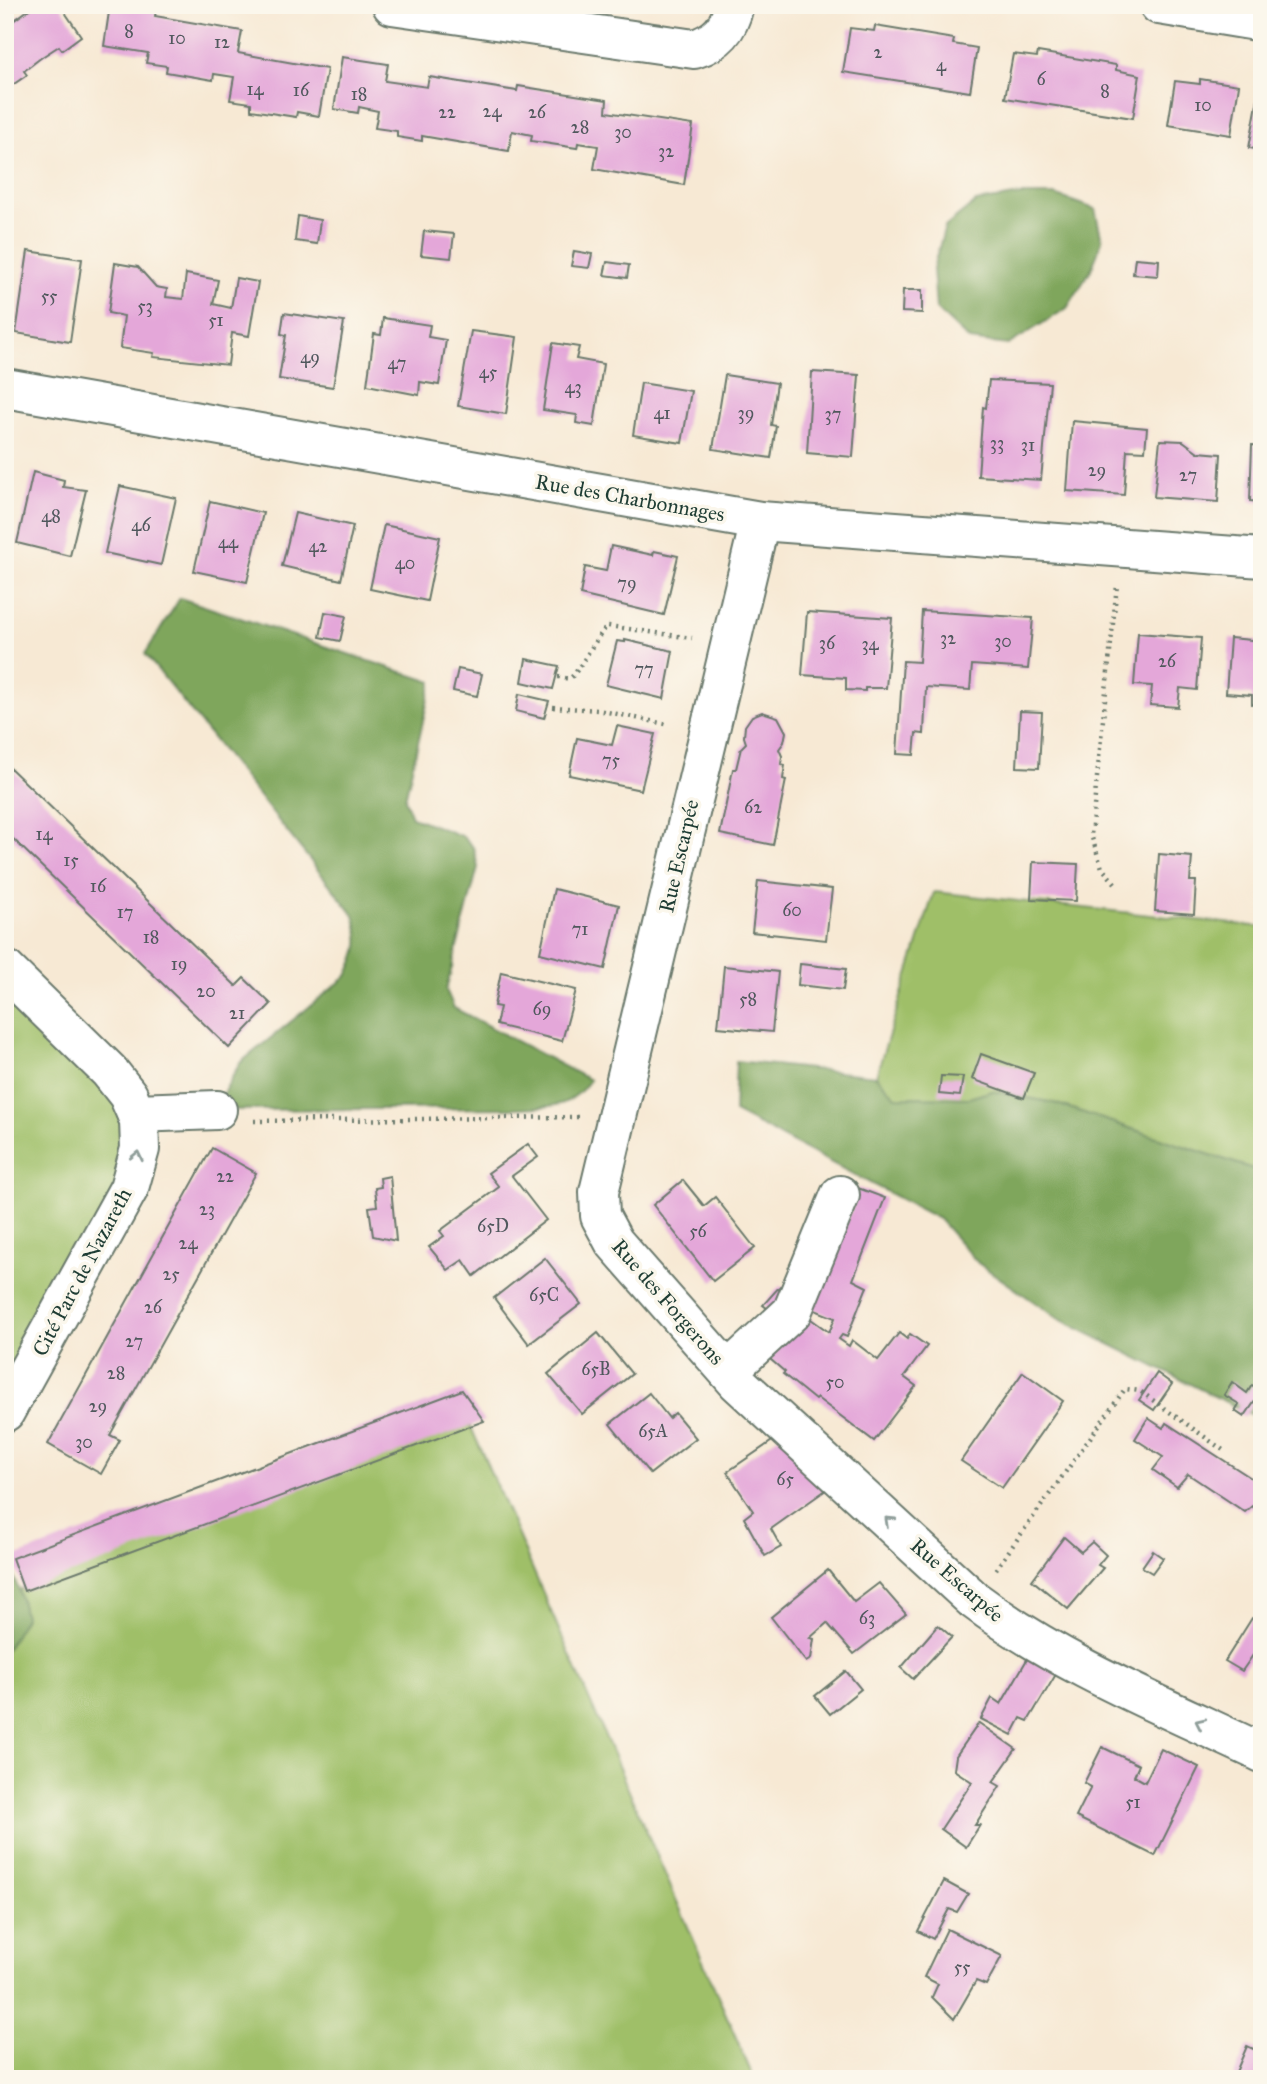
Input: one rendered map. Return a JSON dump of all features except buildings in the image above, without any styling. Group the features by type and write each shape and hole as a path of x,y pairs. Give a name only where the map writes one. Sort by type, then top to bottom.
{"street":[{"path":"392,5 694,49 708,45 726,29 734,5"},
{"path":"1159,5 1262,22"},
{"name":"Rue des Charbonnages","path":"5,388 760,521 1262,558"},
{"name":"Rue Escarpée","path":"599,1192 760,521"},
{"name":"Cité Parc de Nazareth","path":"5,970 109,1070 128,1094 139,1120 140,1149 129,1188 5,1412"},
{"path":"136,1113 230,1116"},
{"name":"Rue des Forgerons","path":"599,1192 600,1216 614,1242 728,1371"},
{"path":"728,1371 792,1311 840,1195"},
{"name":"Rue Escarpée","path":"728,1371 974,1600 1017,1631 1072,1663 1262,1752"}],"path":[{"path":"1115,883 1101,869 1091,835 1121,547"},
{"path":"558,677 570,678 577,673 591,646 608,626 731,643"},
{"path":"553,707 598,710 708,734"},
{"path":"230,1116 617,1117"},
{"path":"974,1600 1125,1389 1140,1391 1223,1450"}],"green space":[{"path":"5,133 11,138 11,175 5,182"},
{"path":"1021,195 1055,195 1095,209 1102,240 1092,268 1067,308 1008,345 969,340 936,309 933,268 945,227 976,202"},
{"path":"180,598 432,682 405,799 412,817 462,836 473,847 478,867 446,990 454,1008 590,1080 574,1097 557,1105 515,1108 217,1110 240,1063 347,976 357,953 358,932 354,915 145,654"},
{"path":"934,892 1262,927 1262,1172 1054,1103 992,1091 969,1098 896,1097 876,1076"},
{"path":"5,965 143,1133 5,1406"},
{"path":"736,1061 876,1076 896,1097 969,1098 992,1091 1054,1103 1262,1172 1262,1420 1059,1319 978,1263 939,1219 734,1112"},
{"path":"467,1418 754,2079 5,2079 5,1651 25,1618 19,1590"},
{"path":"5,1557 19,1590 25,1618 5,1651"}]}
